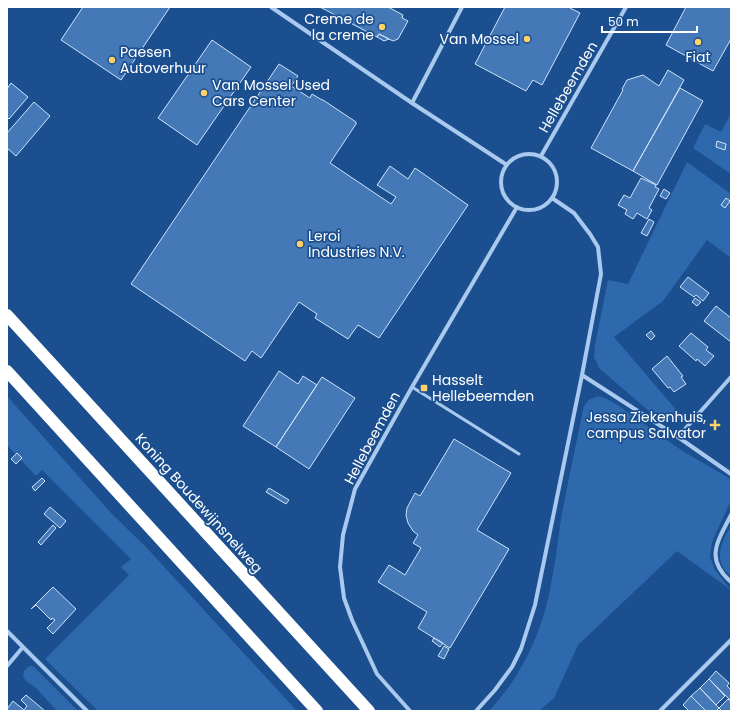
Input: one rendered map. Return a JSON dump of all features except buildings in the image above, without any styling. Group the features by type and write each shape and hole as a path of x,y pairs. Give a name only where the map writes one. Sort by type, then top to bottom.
{"highway":[{"name":"Koning Boudewijnsnelweg","path":"7,315 369,711"},
{"path":"7,371 317,711"}],"street":[{"path":"272,7 412,103 507,165"},
{"path":"412,103 462,7"},
{"name":"Hellebeemden","path":"541,156 626,7"},
{"path":"532,154 541,156 551,164 556,175 557,187 552,198 542,207 530,210 516,207 507,200 502,188 502,176 507,165 514,158 522,155 532,154"},
{"path":"476,711 495,690 512,667 522,649 529,627 535,605 582,375 601,274 598,247 574,212 552,198"},
{"name":"Hellebeemden","path":"410,711 377,674 352,620 344,598 340,567 343,534 355,489 516,207"},
{"path":"582,375 678,437 731,474"},
{"path":"678,437 731,377"},
{"path":"731,515 716,544 715,551 720,568 731,582"},
{"path":"7,631 87,711"},
{"path":"660,711 731,640"},
{"path":"7,666 23,647"}],"lane":[{"path":"412,387 519,454"}],"shaded area":[{"path":"731,113 731,174 693,148 705,124 721,132"},
{"path":"687,162 731,194 731,258 707,240 663,301 614,337 684,419 668,421 650,412 599,368 594,357 608,280 628,284"},
{"path":"7,396 112,514 145,546 297,711 98,711 45,659 129,575 121,567 131,559 42,470 36,476 7,445"},
{"path":"598,396 616,404 681,450 729,478 731,481 731,500 712,542 710,557 715,570 731,590 677,551 578,645 554,698 539,711 489,711 512,682 522,666 538,633 544,615 555,564 561,519 584,406 589,400"},
{"path":"731,526 731,576 722,564 720,552 724,539"},
{"path":"29,666 33,666 78,711 57,711 35,687 26,681 23,676 24,671"}],"place":[{"name":"Creme de la creme","path":"382,27"},
{"name":"Van Mossel","path":"527,39"},
{"name":"Fiat","path":"698,42"},
{"name":"Paesen Autoverhuur","path":"112,60"},
{"name":"Van Mossel Used Cars Center","path":"204,93"},
{"name":"Leroi Industries N.V.","path":"300,244"},
{"name":"Hasselt Hellebeemden","path":"424,388"},
{"name":"Jessa Ziekenhuis, campus Salvator","path":"715,425"}]}
